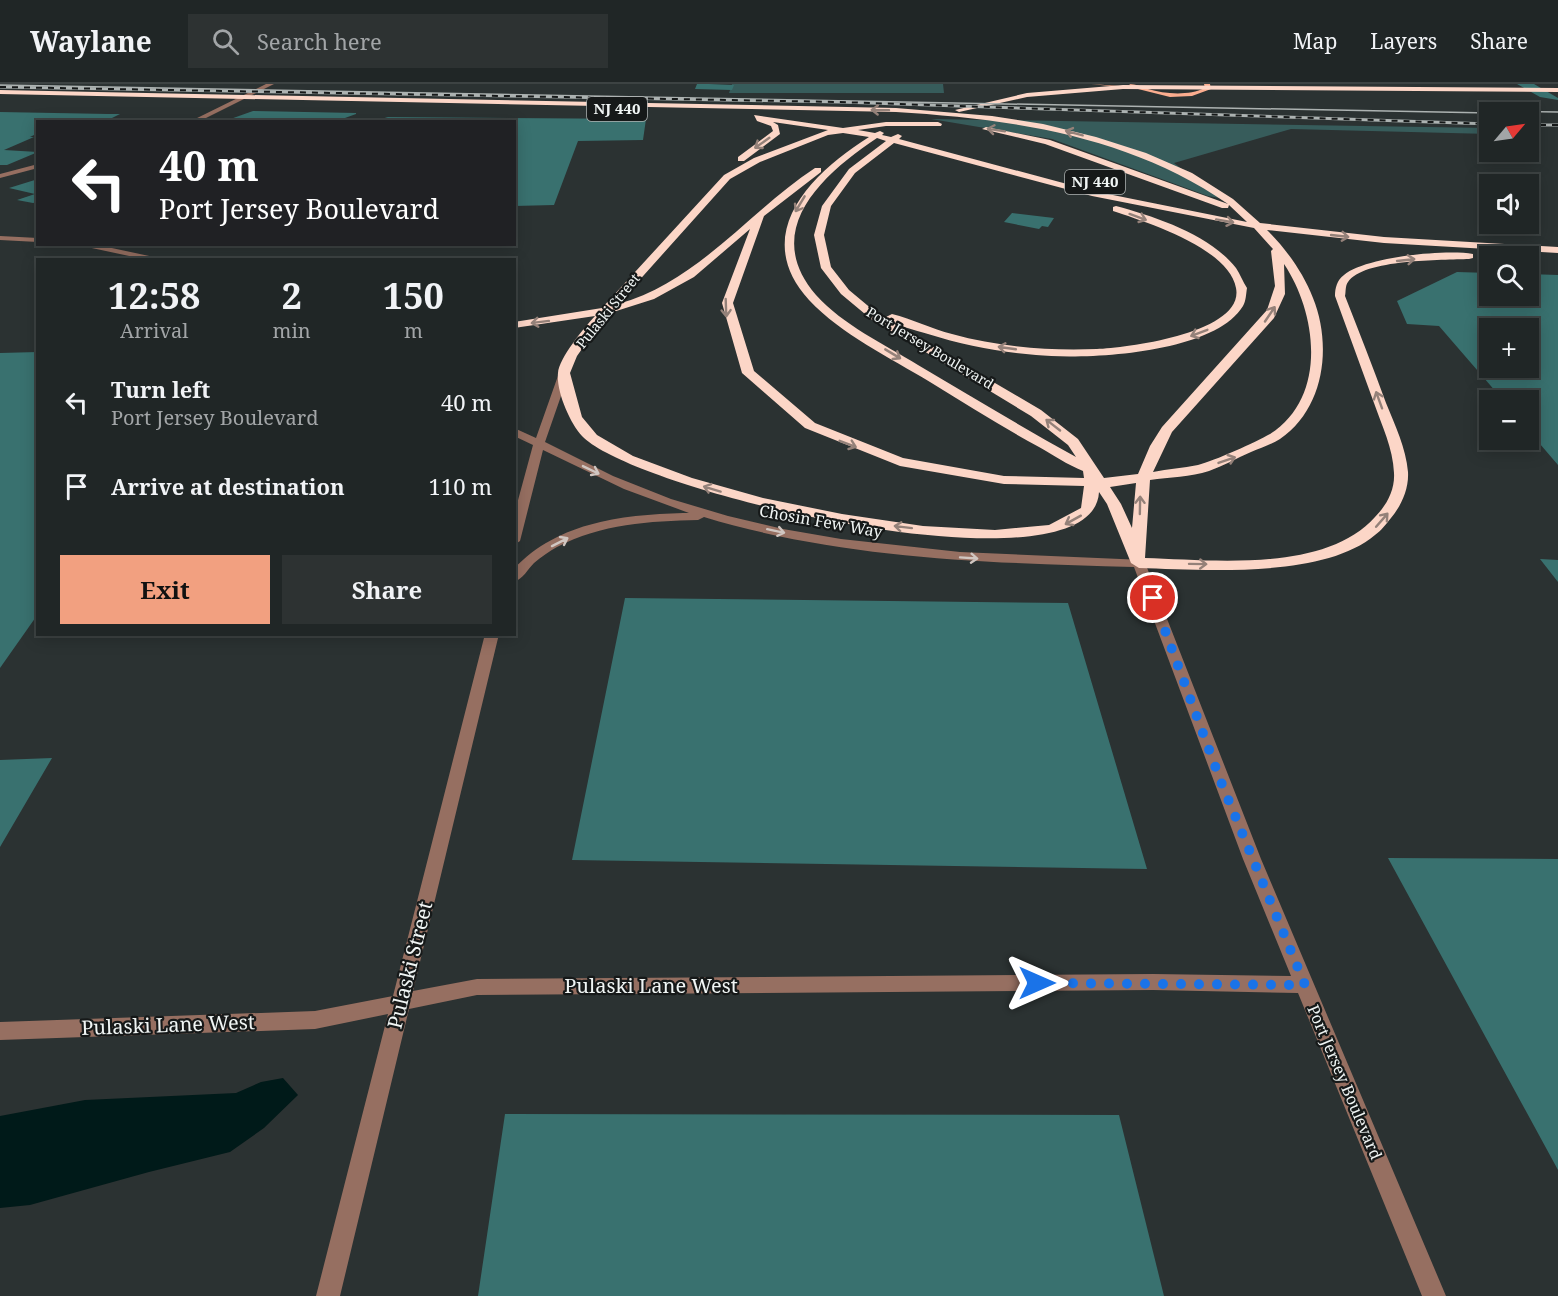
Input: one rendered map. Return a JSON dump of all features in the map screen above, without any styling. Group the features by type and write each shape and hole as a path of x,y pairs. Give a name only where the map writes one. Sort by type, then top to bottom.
{"highway":[{"name":"Port Jersey Boulevard","path":"1072,84 999,93 950,104 903,121 856,148 830,168 808,191 792,219 788,235 790,258 802,283 819,304 843,324 1005,423 1090,470"},
{"path":"1205,89 1233,84"},
{"path":"1337,84 1558,90"},
{"path":"1407,85 1416,84"},
{"name":"Port Jersey Boulevard","path":"1139,563 1114,504 1073,442 1036,413 892,328 845,292 834,280 822,257 819,236 821,220 842,182 876,151 903,133 938,117 982,103 1028,95 1143,87 1480,89"},
{"path":"1205,89 1379,94 1480,89"},
{"name":"NJ 440","path":"0,92 687,105 828,118"},
{"name":"NJ 440","path":"0,97 632,109 844,125 1092,193 1241,224 1384,240 1558,251"},
{"path":"687,105 963,114 1050,127 1129,151 1182,174 1213,191 1254,221 1301,279 1312,310 1316,333 1317,359 1313,385 1308,398 1288,425 1273,438 1230,459 1170,475 1093,482 1011,480 930,468 862,449 806,424 784,410 754,382 742,366 734,348 728,329 726,297 734,262 760,215"},
{"path":"727,177 742,158 777,132 774,125 754,117"},
{"name":"Pulaski Street","path":"564,373 582,339 594,324 727,177 757,160 844,125 870,125"},
{"path":"870,125 942,125 919,127 903,142"},
{"path":"870,125 911,133"},
{"name":"NJ 440","path":"974,127 1042,140 1188,195 1259,214 1173,201 1109,186"},
{"name":"Pulaski Street","path":"792,145 850,138 903,142"},
{"path":"516,325 614,308 673,285 697,270 796,184 856,148"},
{"path":"845,292 910,325 958,339 1013,349 1073,353 1138,349 1192,336 1224,320 1239,301 1241,291 1239,280 1233,271 1224,261 1194,242 1134,215 964,158"},
{"path":"1278,218 1419,233 1546,238"},
{"path":"1274,244 1282,276 1280,297 1275,307 1268,318 1167,430 1154,447 1145,467 1140,487 1139,563 1274,564 1323,554 1344,546 1376,527 1394,504 1400,490 1401,474 1394,440 1340,296 1343,280 1363,268 1398,261 1558,251"},
{"path":"564,373 575,417 592,439 606,448 654,469 732,495 872,524 968,533 1042,532 1068,523 1086,511 1091,497 1090,470"}],"main road":[{"path":"1094,84 1178,95 1205,89"},
{"path":"1132,84 1149,92"}],"street":[{"path":"196,120 271,84"},
{"path":"0,176 36,167"},
{"path":"0,238 36,240"},
{"path":"89,246 158,258"},
{"name":"Pulaski Street","path":"516,533 539,444 564,373"},
{"name":"Chosin Few Way","path":"516,432 626,486 711,515 810,538 918,554 969,558 1139,563"},
{"path":"516,576 535,557 574,535 596,528 652,518 711,515"},
{"name":"Port Jersey Boulevard","path":"1139,563 1231,806 1434,1296"},
{"name":"Pulaski Street","path":"328,1296 492,636"},
{"name":"Pulaski Lane West","path":"0,1031 315,1020 477,987 1153,982 1305,985"}],"shaded area":[{"path":"732,84 943,84 944,93 729,93"},
{"path":"931,119 1479,128 1479,134 1291,129 1174,163 1220,198 1208,196 1052,139"},
{"path":"283,1078 298,1095 264,1128 230,1152 30,1205 0,1208 0,1116 85,1100 236,1093 261,1082"}],"building":[{"path":"697,84 734,85 732,90 695,89"},
{"path":"1517,84 1534,84 1558,100 1540,97"},
{"path":"253,111 356,113 340,120 228,120"},
{"path":"0,112 120,114 108,120 36,120 36,134 30,137 34,137 4,150 36,153 7,165 0,165"},
{"path":"388,117 646,119 643,140 578,141 554,205 516,206 516,120 378,120"},
{"path":"36,180 36,202 17,200 35,194 9,188"},
{"path":"1012,213 1054,218 1048,227 1042,226 1039,229 1004,222"},
{"path":"1457,272 1479,273 1479,306 1539,306 1539,274 1558,275 1558,465 1539,443 1539,390 1494,390 1484,378 1539,378 1539,318 1479,318 1479,372 1439,326 1407,324 1397,301"},
{"path":"36,352 36,617 0,668 0,353"},
{"path":"1540,559 1558,560 1558,582"},
{"path":"625,598 1068,603 1147,869 572,860"},
{"path":"52,758 0,847 0,760"},
{"path":"1388,858 1558,859 1558,1170"},
{"path":"505,1114 1119,1115 1164,1296 478,1296"}],"tram line":[{"path":"0,85 1479,113"},
{"path":"1539,112 1558,112"}],"railway":[{"path":"0,87 840,102 1479,124"},
{"path":"1539,125 1558,125"}],"route":[{"path":"1037,983 1153,982 1305,985 1221,782 1153,598"}]}
